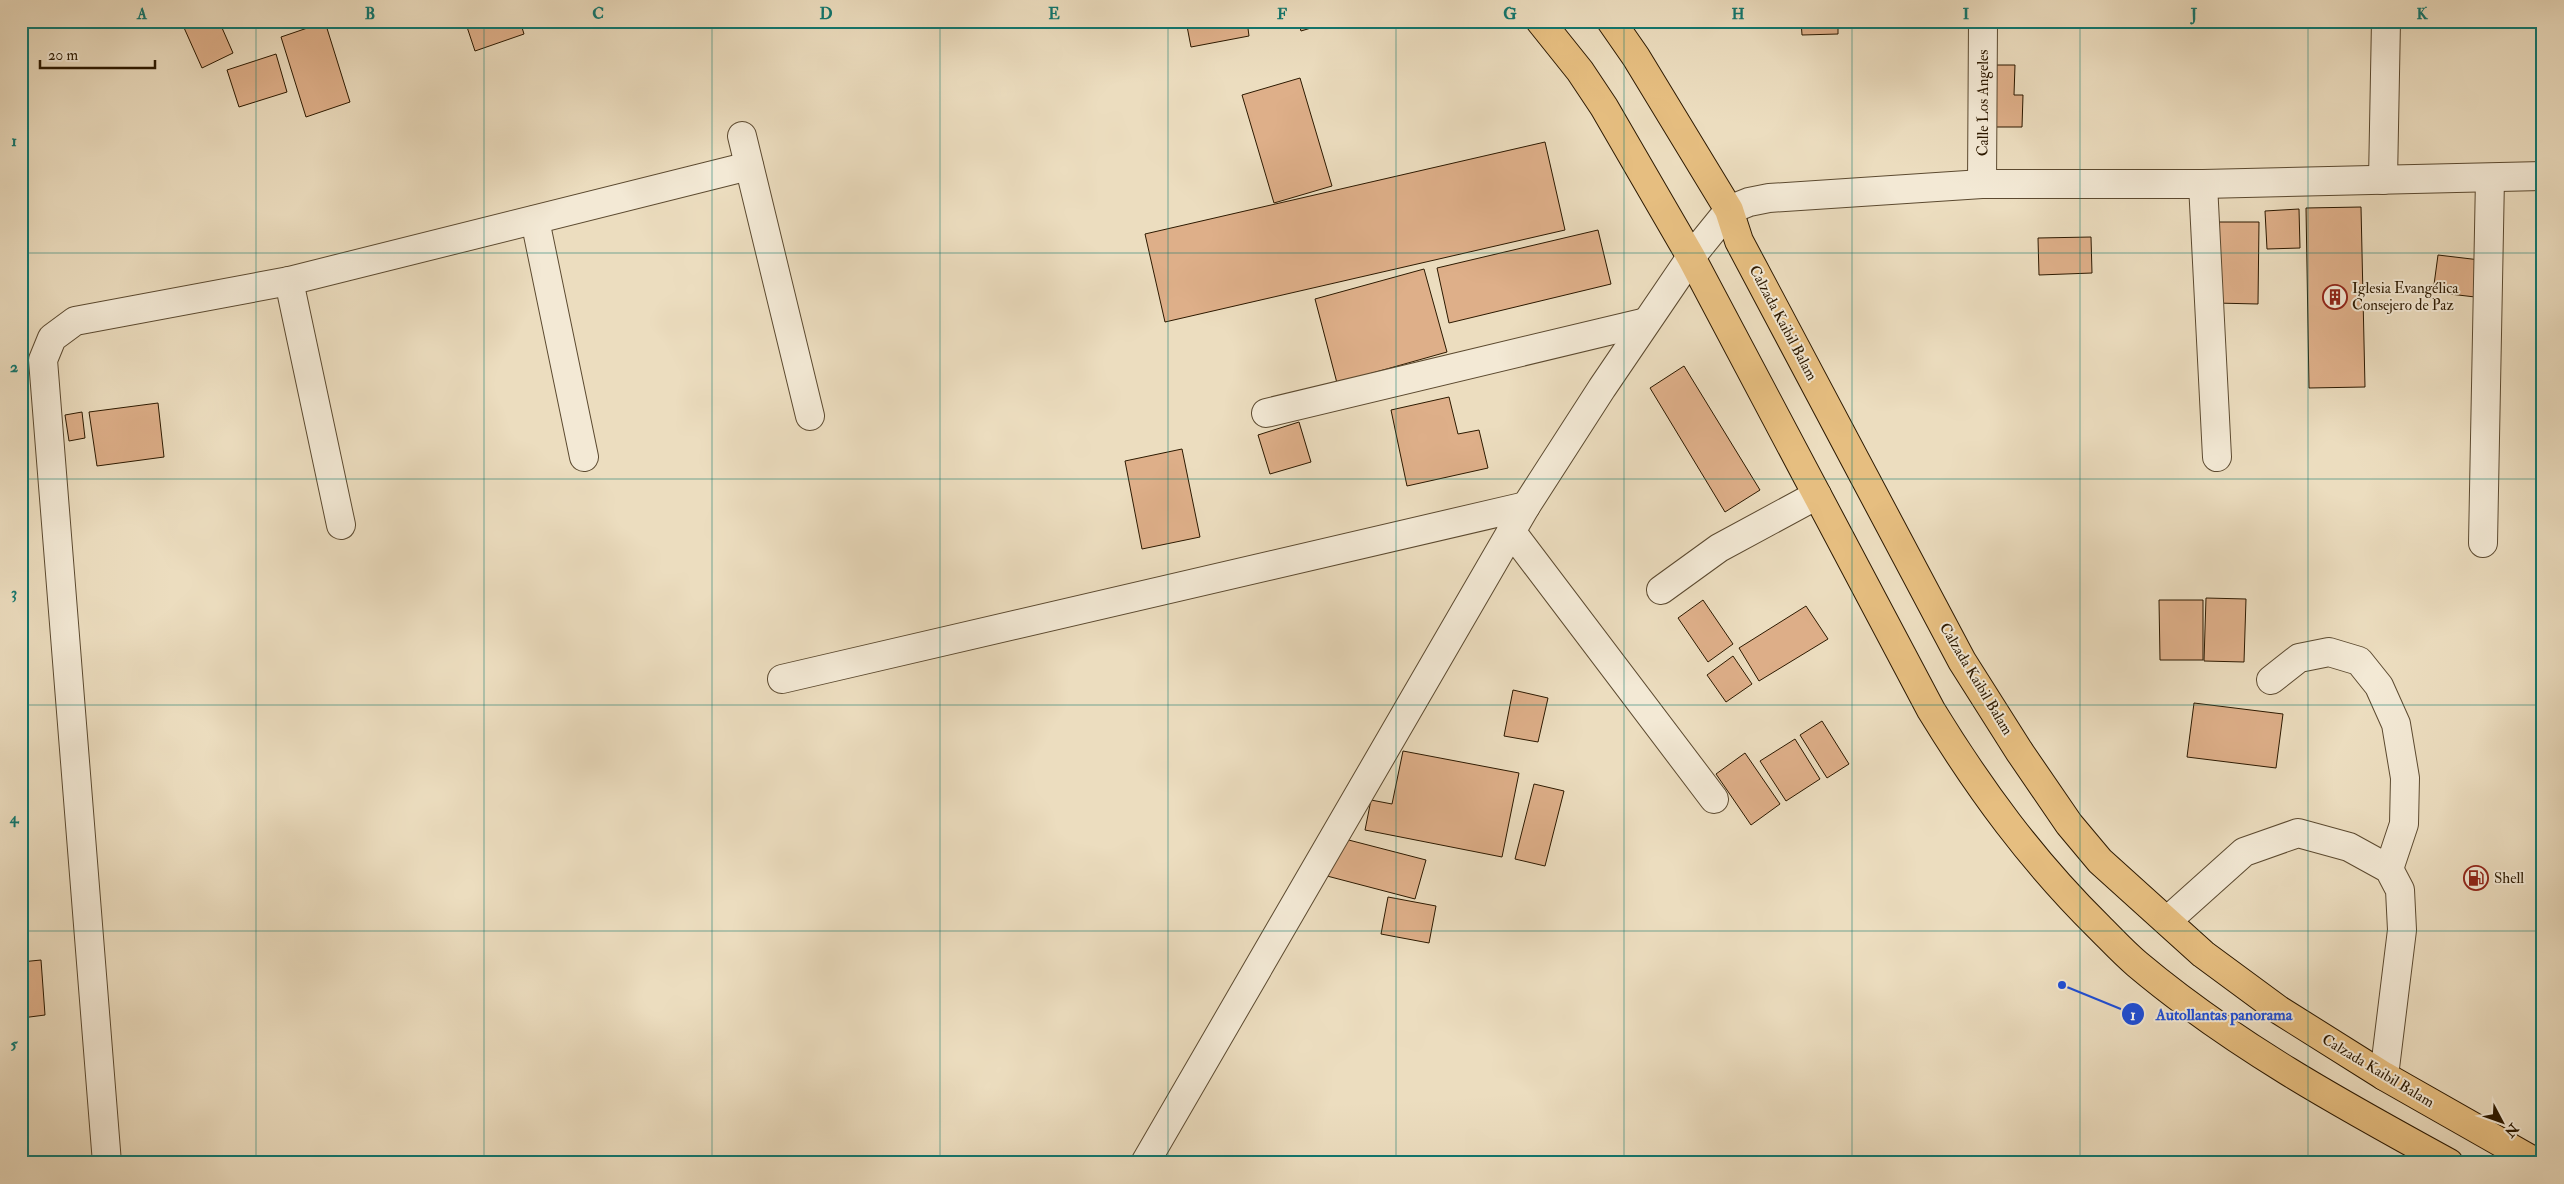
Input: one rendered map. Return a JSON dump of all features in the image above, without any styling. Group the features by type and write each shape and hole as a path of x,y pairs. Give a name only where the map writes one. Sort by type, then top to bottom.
{"main road":[{"path":"1540,21 1580,71 1604,107 1691,257 1931,710 1966,767 2004,822 2058,887 2136,964 2236,1038 2326,1096 2449,1163"},
{"name":"Calzada Kaibil Balam","path":"1611,21 1636,57 1729,210 1739,241 1962,660 2019,751 2069,824 2100,861 2203,954 2279,1010 2384,1076 2537,1163"}],"street":[{"name":"Calle Los Angeles","path":"1982,184 1983,21"},
{"path":"2383,180 2386,21"},
{"path":"742,136 810,416"},
{"path":"107,1163 44,360 52,338 75,321 289,281 749,166"},
{"path":"1145,1163 1526,506 1646,322 1691,257 1729,210 1749,202 1769,198 1982,184 2203,184 2543,176"},
{"path":"2483,542 2490,178"},
{"path":"2203,184 2217,457"},
{"path":"535,220 584,457"},
{"path":"289,281 340,525"},
{"path":"1266,413 1646,322"},
{"path":"1661,590 1719,548 1817,494"},
{"path":"782,679 1526,506"},
{"path":"1511,531 1714,799"},
{"path":"2272,680 2299,658 2329,652 2359,661 2379,686 2396,724 2405,778 2404,824 2389,869"},
{"path":"2167,921 2244,852 2298,833 2349,847 2389,869 2400,890 2402,930 2384,1076"}],"building":[{"path":"181,21 219,21 233,53 202,68"},
{"path":"465,21 520,21 524,34 475,51"},
{"path":"1186,21 1247,21 1249,36 1191,47"},
{"path":"1298,21 1334,21 1301,31"},
{"path":"1801,21 1838,21 1838,34 1802,35"},
{"path":"325,22 350,102 306,117 281,37"},
{"path":"276,54 287,92 239,107 227,70"},
{"path":"1986,65 2015,65 2014,95 2023,95 2022,127 1985,127"},
{"path":"1300,78 1332,186 1274,203 1242,95"},
{"path":"1545,142 1565,230 1165,322 1145,234"},
{"name":"Iglesia Evangélica Consejero de Paz","path":"2361,207 2365,387 2309,388 2306,208"},
{"path":"2299,209 2300,248 2267,249 2265,211"},
{"path":"2216,222 2259,222 2258,304 2215,303"},
{"path":"1598,230 1611,284 1449,323 1437,268"},
{"path":"2091,237 2092,273 2039,275 2038,238"},
{"path":"2438,255 2480,260 2475,297 2433,292"},
{"path":"1424,269 1447,352 1337,383 1315,299"},
{"path":"1684,366 1760,490 1725,512 1650,388"},
{"path":"1449,397 1458,434 1479,430 1488,468 1407,486 1391,410"},
{"path":"158,403 164,457 97,466 89,412"},
{"path":"82,412 85,438 69,441 65,415"},
{"path":"1299,422 1311,462 1270,474 1258,435"},
{"path":"1182,449 1200,537 1142,549 1125,461"},
{"path":"2206,598 2246,599 2244,662 2204,661"},
{"path":"1703,600 1733,644 1708,662 1678,618"},
{"path":"2159,600 2203,600 2203,660 2160,660"},
{"path":"1806,606 1828,639 1759,681 1739,648"},
{"path":"1733,656 1752,684 1726,702 1707,675"},
{"path":"1513,690 1548,698 1538,742 1504,736"},
{"path":"2194,703 2283,714 2276,768 2187,757"},
{"path":"1822,721 1849,764 1827,778 1800,735"},
{"path":"1795,739 1820,779 1786,801 1760,761"},
{"path":"1403,751 1519,773 1502,857 1365,830 1371,800 1392,804"},
{"path":"1745,753 1780,804 1751,825 1716,774"},
{"path":"1534,784 1564,791 1545,866 1515,859"},
{"path":"1337,837 1426,860 1415,899 1327,876"},
{"path":"1388,897 1436,906 1429,943 1381,934"},
{"path":"41,960 45,1015 22,1018 21,962"}],"place":[{"name":"Iglesia Evangélica Consejero de Paz","path":"2335,297"},
{"name":"Shell","path":"2476,878"},
{"name":"Autollantas panorama","path":"2062,985"}]}
